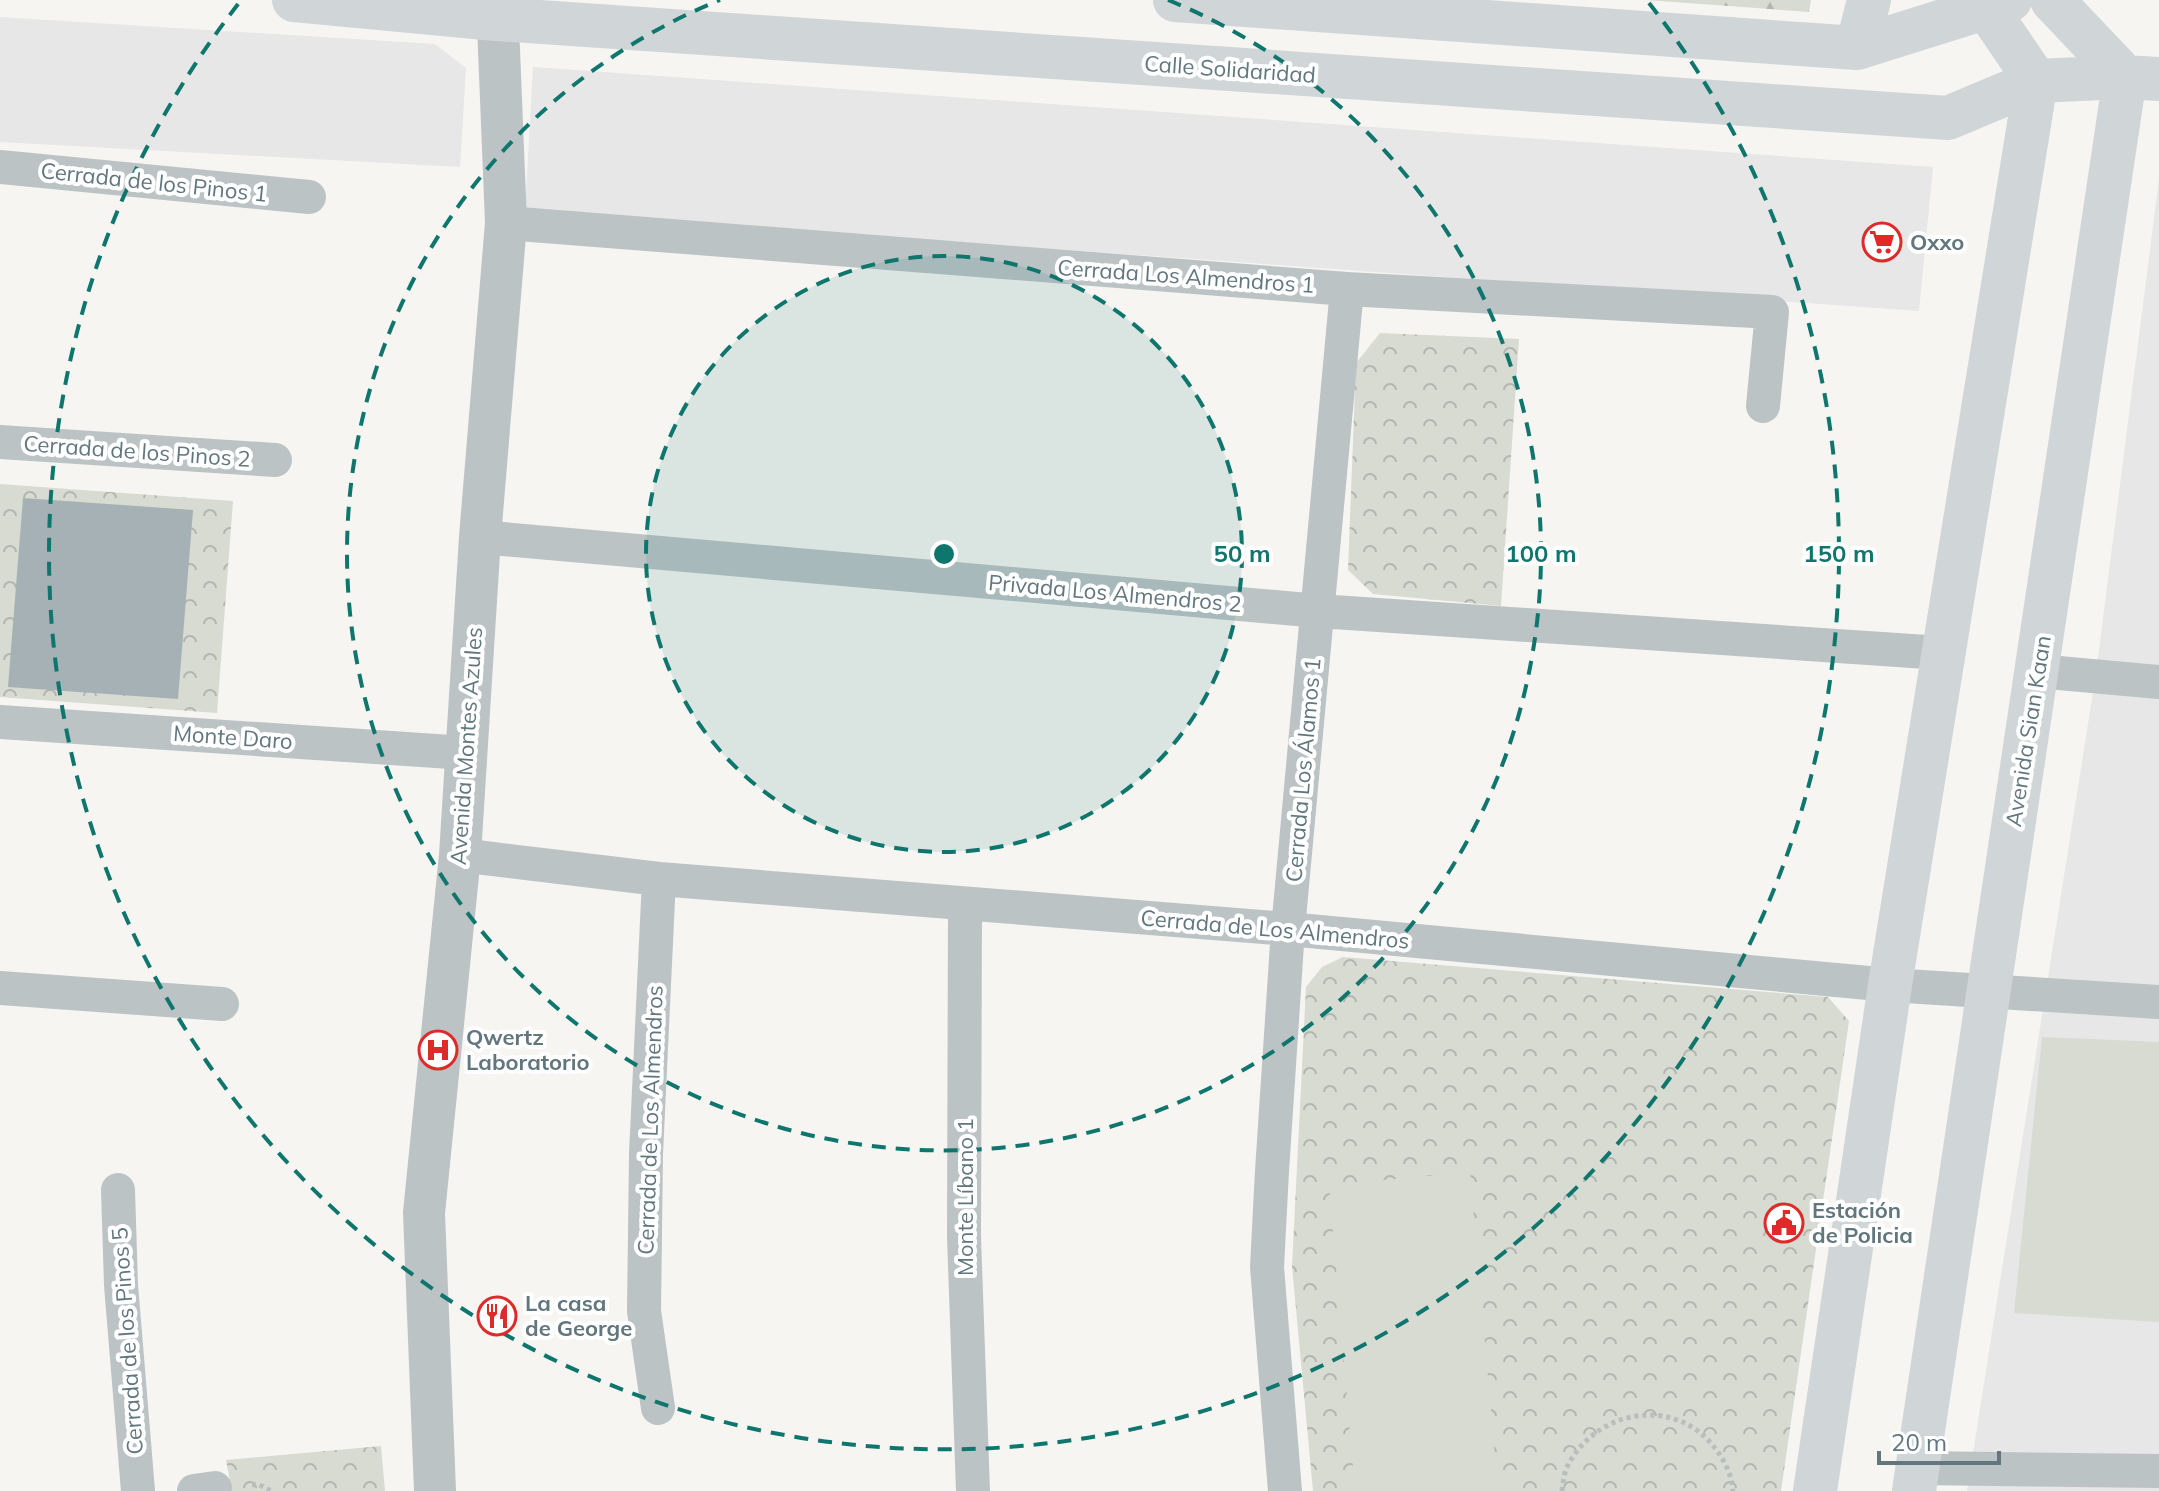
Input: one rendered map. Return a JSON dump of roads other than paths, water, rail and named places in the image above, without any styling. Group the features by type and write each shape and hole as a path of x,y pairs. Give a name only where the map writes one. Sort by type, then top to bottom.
{"main road":[{"name":"Calle Solidaridad","path":"294,0 496,10 1948,118 2036,81 2142,78"},
{"path":"1175,0 1857,48 1992,3 2036,81 1942,653 1815,1491"},
{"path":"1857,48 1869,0"},
{"path":"2052,0 2142,78"},
{"name":"Avenida Sian Kaan","path":"1916,1480 2037,671 2142,78"}],"street":[{"name":"Avenida Montes Azules","path":"435,1491 424,1213 460,855 480,537 506,223 496,10"},
{"name":"Cerrada de los Pinos 1","path":"0,167 309,197"},
{"name":"Cerrada Los Almendros 1","path":"506,223 1347,289 1772,312 1763,406"},
{"name":"Cerrada Los Álamos 1","path":"1285,1491 1267,1267 1288,929 1347,289"},
{"name":"Cerrada de los Pinos 2","path":"0,442 275,460"},
{"name":"Privada Los Almendros 2","path":"480,537 1319,611 1942,653"},
{"path":"2037,671 2159,682"},
{"name":"Monte Daro","path":"0,722 466,753"},
{"name":"Cerrada de Los Almendros","path":"460,855 659,879 1288,929 1890,985 2159,1002"},
{"name":"Cerrada de Los Almendros","path":"658,1408 644,1295 646,1154 659,879"},
{"name":"Monte Líbano 1","path":"965,904 964,1237 973,1491"},
{"path":"0,988 222,1004"},
{"name":"Cerrada de los Pinos 5","path":"118,1190 121,1285 138,1491"},
{"path":"1916,1480 2159,1471"}],"place":[{"name":"Oxxo","path":"1882,242"},
{"name":"Qwertz Laboratorio","path":"438,1050"},
{"name":"Estación de Policia","path":"1784,1223"},
{"name":"La casa de George","path":"497,1316"}]}
